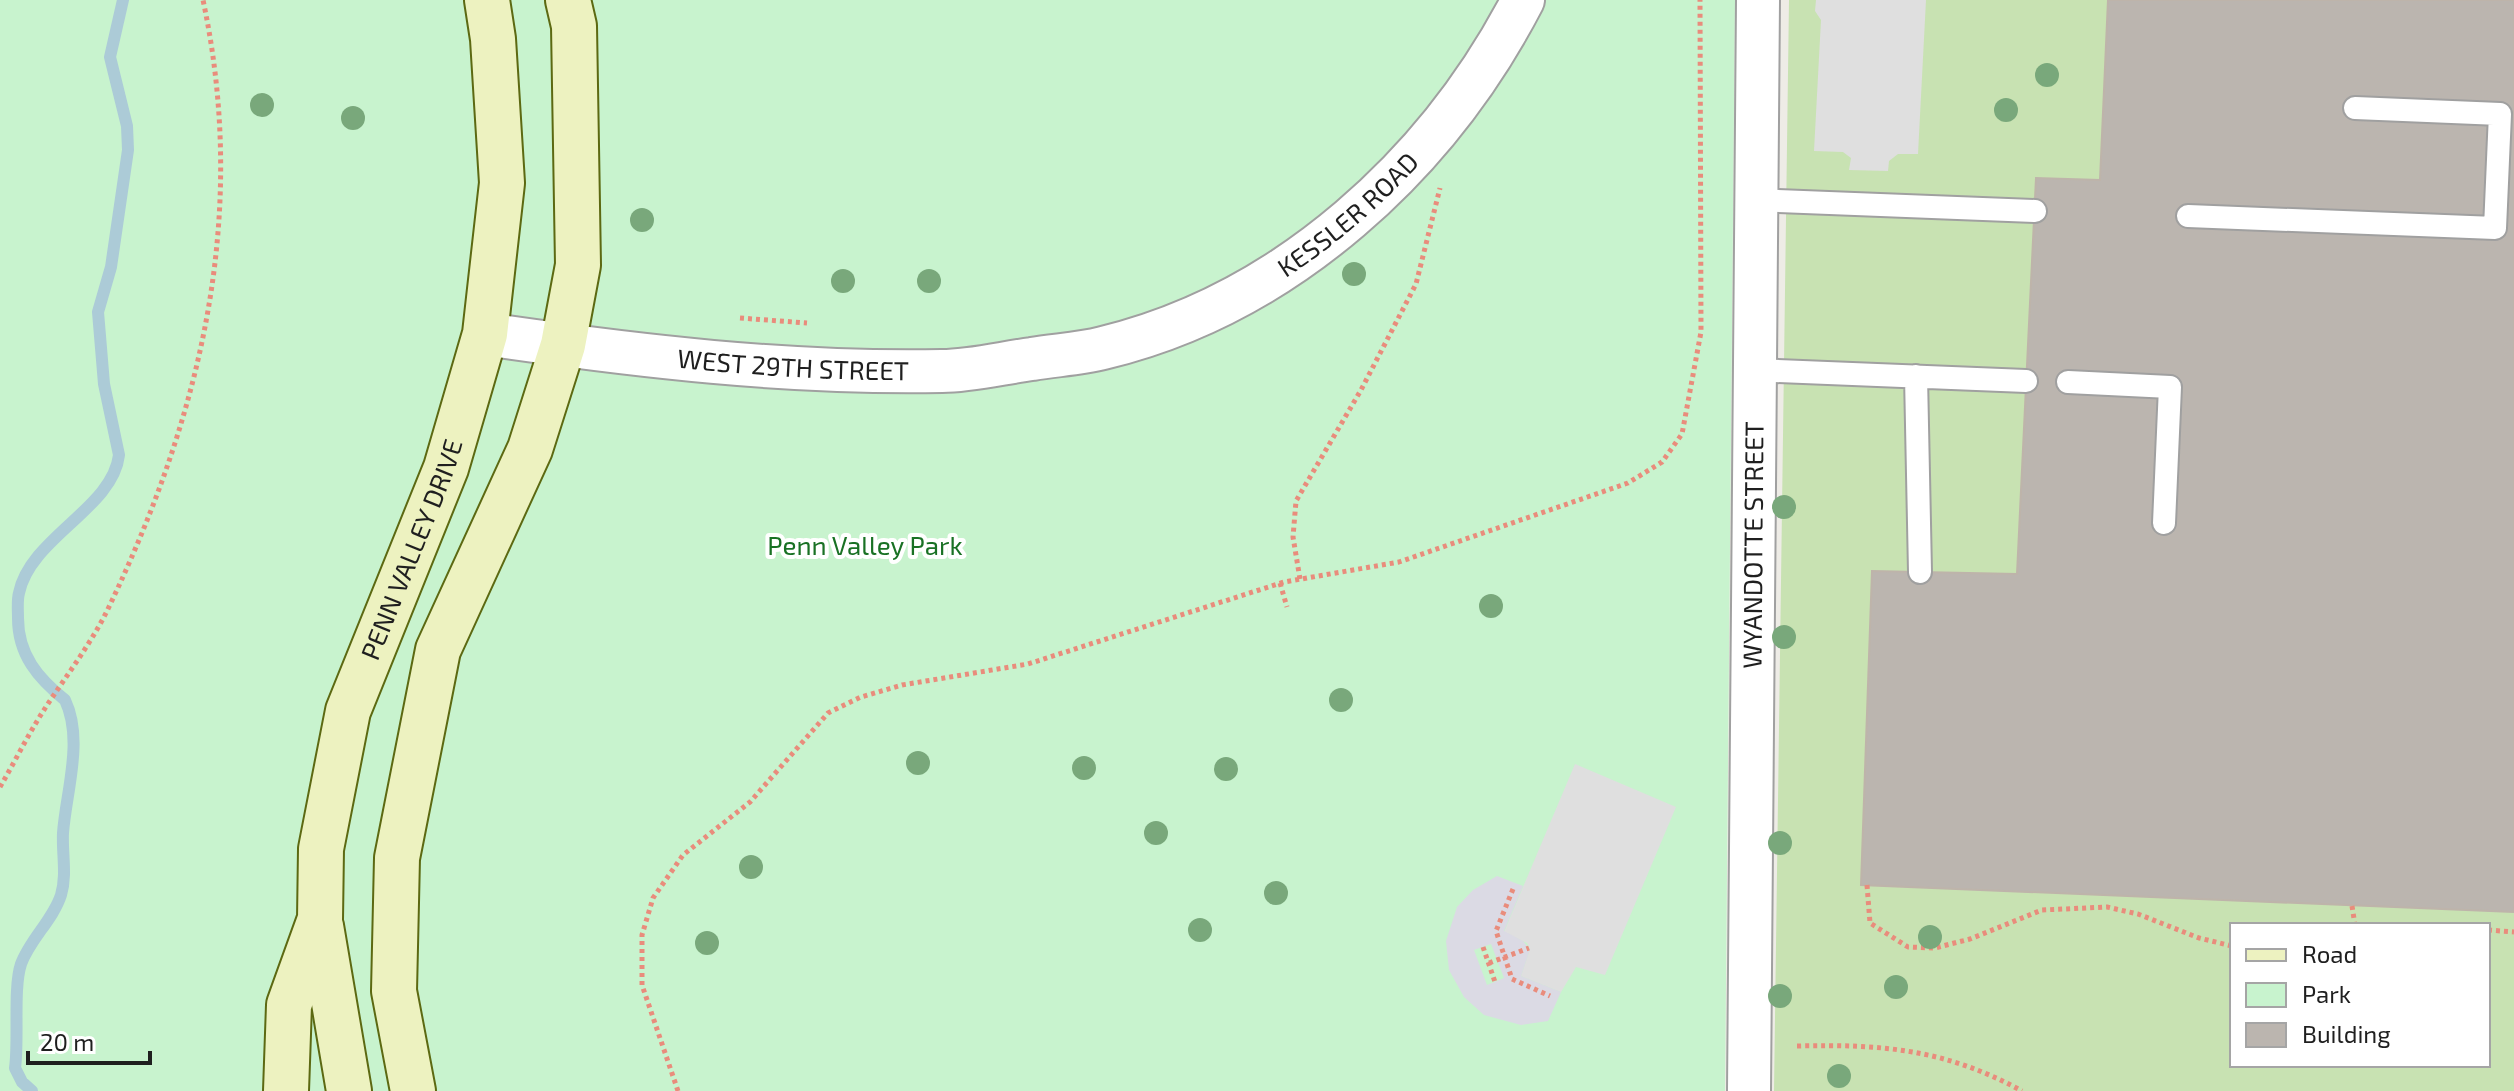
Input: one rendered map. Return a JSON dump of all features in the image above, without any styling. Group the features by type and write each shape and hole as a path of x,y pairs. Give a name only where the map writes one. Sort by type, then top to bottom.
{"main road":[{"name":"PENN VALLEY DRIVE","path":"286,1091 289,1005 320,919 321,849 348,711 446,468 485,334 502,183 493,39 487,0"},
{"path":"413,1091 394,991 397,858 438,650 530,449 563,345 578,265 574,26 568,0"},
{"path":"320,919 349,1091"}],"street":[{"name":"KESSLER ROAD","path":"1104,348 1215,309 1336,233 1430,143 1469,93 1523,0"},
{"name":"WYANDOTTE STREET","path":"1749,1091 1752,370 1758,0"},
{"name":"WEST 29TH STREET","path":"485,334 703,364 945,371 1104,348"}],"lane":[{"path":"2188,216 2495,228 2500,114 2355,108"},
{"path":"1754,200 2035,211"},
{"path":"1752,370 2026,381"},
{"path":"1916,376 1920,572"},
{"path":"2068,382 2170,387 2164,523"}],"path":[{"path":"0,787 40,716 106,613 166,473 188,411 211,308 217,264 219,149 203,0"},
{"path":"678,1091 642,985 642,935 653,898 683,855 750,802 828,713 861,697 902,685 986,672 1056,656 1280,583 1399,562 1628,483 1662,462 1682,434 1701,332 1700,0"},
{"path":"1300,579 1293,537 1296,501 1361,390 1416,284 1441,193 1430,143"},
{"path":"740,318 815,324"},
{"path":"1280,583 1287,607"},
{"path":"1867,885 1870,923 1908,947 1935,948 1955,944 2042,910 2084,905 2138,914 2199,938 2230,946"},
{"path":"1513,889 1496,931 1512,979 1550,996"},
{"path":"2352,906 2355,923"},
{"path":"2490,930 2514,932"},
{"path":"1483,947 1495,982"},
{"path":"1489,963 1529,948"},
{"path":"1797,1046 1871,1045 1920,1052 1963,1065 2022,1091"}],"green space":[{"name":"Penn Valley Park","path":"0,0 1735,0 1725,1091 0,1091"},
{"path":"1789,0 2514,0 2514,1091 1774,1091"}],"shaded area":[{"path":"1816,0 1926,0 1918,154 1898,154 1889,161 1888,171 1849,170 1851,158 1843,152 1814,151 1821,20 1815,11"},
{"path":"1575,764 1676,807 1605,975 1576,967 1561,992 1521,976 1530,949 1527,943 1504,932"},
{"path":"1497,876 1523,886 1504,931 1523,941 1530,949 1521,976 1561,992 1548,1021 1521,1025 1484,1015 1464,997 1449,970 1446,941 1457,907 1473,890","holes":["1491,944 1504,978 1487,985 1474,950"]}],"building":[{"path":"2108,0 2514,0 2514,912 1861,885 1872,571 2017,574 2036,178 2100,180"}],"waterway":[{"path":"32,1091 22,1082 15,1068 19,974 25,955 53,913 63,887 63,833 74,749 65,700 38,674 26,654 19,631 18,599 26,573 38,556 102,491 113,474 119,455 104,384 98,312 111,267 128,150 127,126 110,57 123,0"}]}
